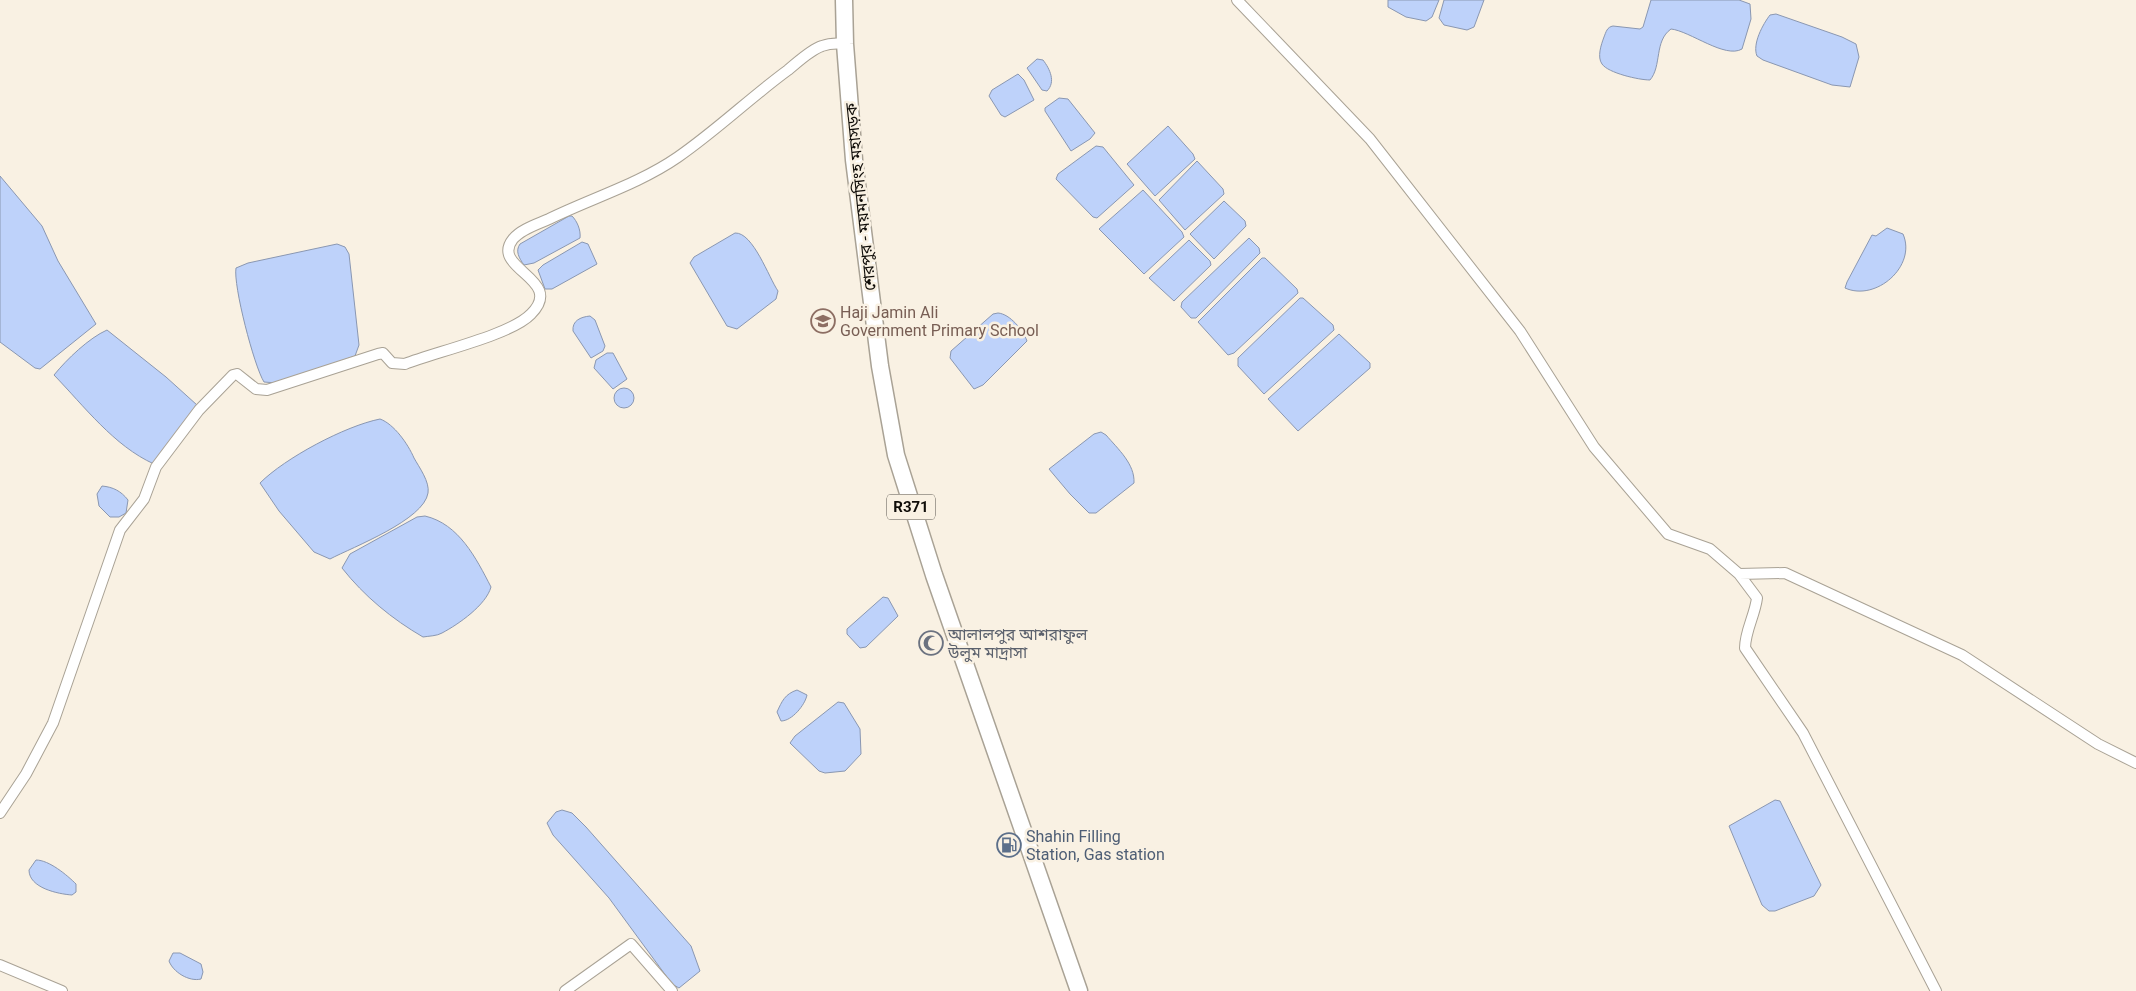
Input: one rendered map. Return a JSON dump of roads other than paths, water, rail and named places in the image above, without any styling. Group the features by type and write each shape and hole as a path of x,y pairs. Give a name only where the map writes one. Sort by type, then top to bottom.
{"main road":[{"name":"শেরপুর - ময়মনসিংহ মহাসড়ক","path":"844,0 845,44 854,160 880,366 896,455 931,567 1079,991"}],"street":[{"path":"1237,0 1370,139 1520,331 1594,447 1668,534 1710,549 1738,574 1757,598 1755,615 1746,638 1746,648 1803,733 1936,991"},
{"path":"0,814 26,774 53,723 120,530 144,499 156,467 199,410 233,375 237,374 256,389 268,390 383,353 392,363 405,364 510,328 532,314 539,302 540,292 533,280 516,266 510,258 509,249 512,240 520,232 649,175 708,135 761,90 821,46 835,43 845,44"},
{"path":"1738,574 1784,573 1945,646 1962,655 2098,744 2136,763"},
{"path":"565,991 631,944 672,991"},
{"path":"0,965 62,991"}],"water":[{"path":"1388,0 1439,0 1432,17 1426,21 1406,17 1388,7"},
{"path":"1444,0 1484,0 1474,27 1467,30 1444,25 1439,18"},
{"path":"1651,0 1739,0 1750,4 1751,19 1742,49 1735,51 1717,48 1671,29 1662,40 1656,68 1650,80 1624,75 1605,67 1602,64 1600,54 1609,27 1640,29 1643,27"},
{"path":"1776,14 1842,37 1856,44 1859,57 1850,87 1832,85 1763,60 1757,56 1756,46 1761,29 1770,15"},
{"path":"1037,59 1043,60 1051,76 1051,84 1047,91 1042,90 1027,68"},
{"path":"1018,74 1024,80 1034,100 1005,117 1001,115 989,96 992,90"},
{"path":"1059,98 1068,99 1095,133 1090,139 1071,151 1045,111 1045,108"},
{"path":"1168,126 1193,154 1195,159 1155,196 1127,164"},
{"path":"1096,146 1103,147 1134,185 1097,218 1093,217 1056,179 1058,174"},
{"path":"1197,161 1223,189 1224,194 1185,230 1159,200"},
{"path":"0,176 42,226 58,261 96,324 40,369 35,368 0,342"},
{"path":"1143,190 1182,232 1184,237 1144,274 1099,229"},
{"path":"1224,201 1245,221 1246,226 1214,259 1190,234"},
{"path":"572,216 577,223 580,238 534,263 524,265 518,252 520,244"},
{"path":"1887,228 1903,234 1906,246 1904,258 1899,269 1881,286 1857,291 1845,288 1872,235 1876,236"},
{"path":"735,233 742,235 754,247 778,291 776,299 737,329 727,326 690,263 694,257"},
{"path":"1249,238 1259,248 1260,253 1196,318 1191,318 1181,307 1182,302"},
{"path":"1189,240 1210,261 1211,265 1174,301 1149,278"},
{"path":"582,242 588,244 597,264 552,289 545,289 538,270 543,265"},
{"path":"337,244 345,247 349,254 359,345 355,356 277,383 264,382 255,360 245,325 238,291 236,268 248,263"},
{"path":"1262,258 1265,258 1297,289 1298,293 1234,353 1228,355 1198,322"},
{"path":"1300,298 1303,298 1333,325 1334,330 1264,394 1238,366 1238,358"},
{"path":"998,313 1007,316 1016,323 1027,341 983,385 974,389 950,358 951,351 993,314"},
{"path":"590,316 595,320 605,346 603,351 591,358 573,331 577,320"},
{"path":"107,330 166,377 197,405 154,464 139,456 113,436 54,375 79,349"},
{"path":"1339,334 1370,363 1370,368 1298,431 1268,399"},
{"path":"607,353 613,353 627,379 613,389 594,368 596,360"},
{"path":"620,388 628,388 634,394 634,402 628,408 620,408 614,402 614,394"},
{"path":"380,419 390,425 400,435 408,447 426,479 428,493 424,503 401,523 330,559 314,552 279,511 260,483 284,463 316,444 350,428"},
{"path":"1101,432 1106,435 1129,463 1134,476 1134,483 1096,513 1089,513 1049,469 1094,434"},
{"path":"102,486 110,487 123,494 128,500 126,513 119,517 110,517 99,506 97,494"},
{"path":"425,516 448,526 457,534 472,554 491,587 484,601 464,619 440,634 423,637 400,623 379,606 342,568 350,554 417,517"},
{"path":"883,597 888,598 898,616 866,647 860,648 847,634 847,629"},
{"path":"797,690 807,695 804,703 794,715 781,721 777,712 784,698"},
{"path":"838,702 844,703 860,729 861,754 845,771 825,773 819,771 790,743 795,736"},
{"path":"1775,800 1780,801 1821,885 1814,896 1775,911 1769,911 1762,905 1729,826"},
{"path":"562,810 572,813 586,827 691,946 700,971 679,988 672,984 609,898 553,835 547,823 556,812"},
{"path":"36,860 46,862 63,872 76,884 76,892 72,895 59,893 39,886 30,876 29,870"},
{"path":"173,953 180,953 201,964 203,972 201,979 187,978 174,969 169,961"}],"place":[{"name":"Haji Jamin Ali Government Primary School","path":"823,321"},
{"name":"আলালপুর আশরাফুল উলুম মাদ্রাসা","path":"931,643"},
{"name":"Shahin Filling Station, Gas station","path":"1009,845"}]}
